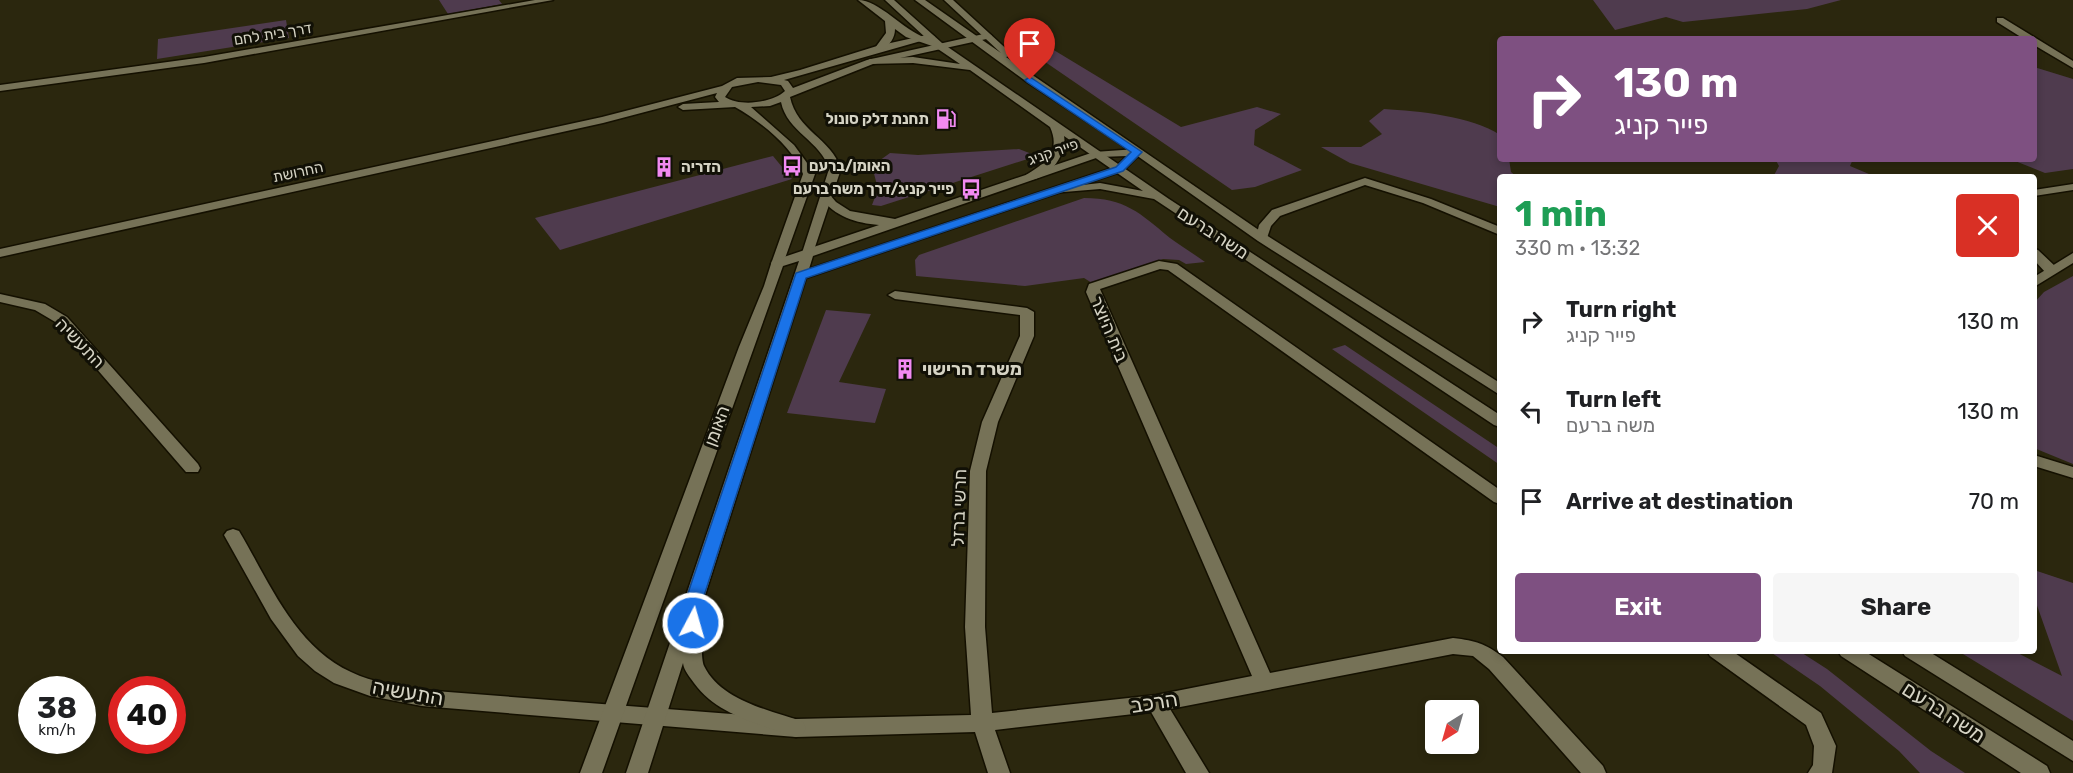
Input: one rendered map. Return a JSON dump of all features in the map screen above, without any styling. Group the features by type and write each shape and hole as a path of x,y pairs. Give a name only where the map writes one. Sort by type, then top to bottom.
{"street":[{"name":"דרך בית לחם","path":"0,88 228,56 549,0"},
{"path":"862,0 889,22 918,39 939,45"},
{"name":"משה ברעם","path":"889,0 939,45 1165,201 1497,420"},
{"path":"919,0 975,38 1030,80"},
{"path":"948,0 1005,50 1030,80"},
{"path":"2000,20 2026,36"},
{"path":"880,48 890,37 892,28 889,22"},
{"path":"953,33 981,28"},
{"path":"771,79 803,72 880,48 942,35"},
{"path":"786,96 814,82 870,62 988,36"},
{"path":"2037,43 2073,65"},
{"path":"870,62 924,60 979,72"},
{"path":"771,79 789,87 786,96"},
{"name":"החרושת","path":"0,253 603,120 747,80 771,79"},
{"name":"משה ברעם","path":"1030,80 1262,238 1497,388"},
{"path":"724,88 720,97 736,105"},
{"name":"החרושת","path":"603,120 681,107 770,103 786,96"},
{"name":"האומן","path":"637,773 835,169 835,163 827,152 796,124 785,105 786,96"},
{"name":"האומן","path":"591,773 746,347 771,286 809,174 809,168 800,156 750,111 736,105"},
{"path":"1030,177 1047,166 1060,150 1061,142 1054,123"},
{"path":"800,276 1119,169 1137,152"},
{"name":"פייר קניג","path":"777,264 1098,154 1137,152"},
{"path":"1262,238 1265,225 1276,213 1296,204 1365,182 1427,201 1497,230"},
{"path":"1056,191 1100,186 1137,192 1165,201"},
{"path":"2037,193 2073,187"},
{"path":"826,197 836,208 854,216 881,222 906,220"},
{"path":"2037,256 2051,270"},
{"path":"2037,281 2073,257"},
{"name":"בית היוצר","path":"1264,682 1093,292 1094,287 1159,265 1172,267 1497,496"},
{"name":"חרשי ברזל","path":"895,295 1027,312 1027,336 990,422 978,471 975,627 982,723 999,773"},
{"name":"התעשיה","path":"0,298 40,307 62,320 192,468"},
{"path":"2037,461 2073,473"},
{"name":"התעשיה","path":"233,535 286,628 313,658 341,677 376,689 422,698 656,718"},
{"path":"693,602 693,666 709,688 735,707 796,728"},
{"name":"הרכב","path":"656,718 796,728 982,723 1156,703 1453,646 1478,649 1496,663 1595,773"},
{"path":"1721,654 1814,719 1825,746 1823,769 1819,773"},
{"name":"משה ברעם","path":"1853,654 2039,773"},
{"name":"משה ברעם","path":"1917,654 2073,752"},
{"path":"1156,703 1198,773"}],"shaded area":[{"path":"439,0 499,0 502,4 448,14"},
{"path":"1593,0 1841,0 1807,9 1683,22 1666,17 1615,30"},
{"path":"286,20 289,38 157,59 158,39"},
{"path":"1024,32 1181,127 1257,107 1281,114 1255,130 1254,145 1302,170 1255,187 1232,190 1010,38"},
{"path":"2037,68 2073,79 2073,169 2045,173 2018,162 2037,162"},
{"path":"1384,109 1428,113 1475,123 1497,134 1497,162 1509,162 1513,174 1497,174 1497,206 1350,163 1321,147 1361,147 1382,134 1369,121"},
{"path":"1019,149 1037,156 881,206 872,205 878,189 872,166 890,153 918,155"},
{"path":"773,156 792,179 560,250 535,218"},
{"path":"1777,162 1852,162 1850,166 1869,174 1775,174 1779,166"},
{"path":"1084,198 1111,201 1131,209 1205,262 1186,264 1179,260 1163,259 1092,283 1084,278 1025,286 916,276 915,260 919,255"},
{"path":"2073,276 2073,464 2037,449 2037,300 2044,292"},
{"path":"826,310 871,314 839,382 886,389 875,423 787,413"},
{"path":"1345,345 1497,447 1497,463 1332,349"},
{"path":"2037,571 2073,583 2073,721 1963,654 2020,654 2062,676 2037,605"},
{"path":"1773,654 1804,654 1827,669 1931,751 1965,773 1920,773 1899,751 1820,686"}],"place":[{"name":"תחנת דלק סונול","path":"946,119"},
{"name":"האומן/ברעם","path":"792,166"},
{"name":"הדריה","path":"664,167"},
{"name":"פייר קניג/דרך משה ברעם","path":"971,189"},
{"name":"משרד הרישוי","path":"905,369"}],"route":[{"path":"693,623 693,602 800,276 925,236 1119,169 1137,152 1093,120 1030,80"}]}
